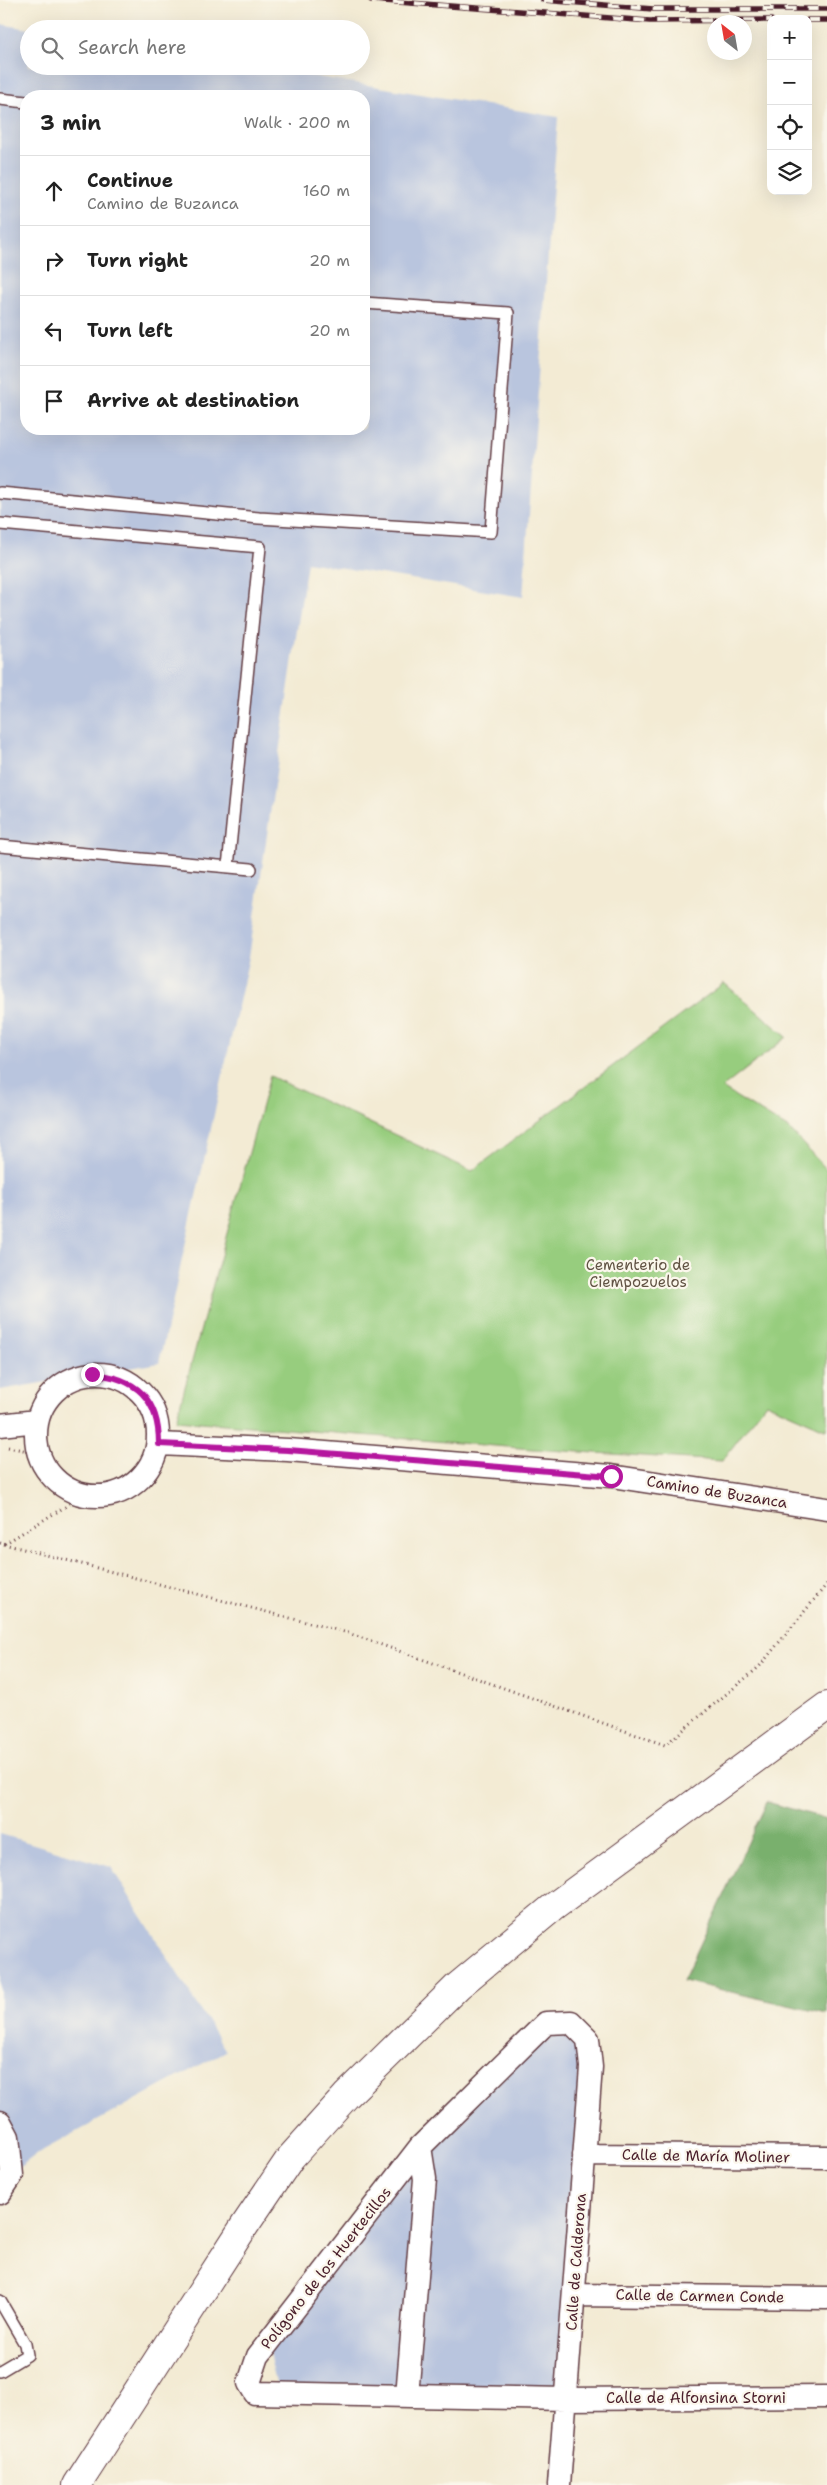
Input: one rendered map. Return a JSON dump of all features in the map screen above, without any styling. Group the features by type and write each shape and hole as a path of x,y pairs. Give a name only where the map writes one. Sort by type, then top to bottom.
{"main road":[{"path":"77,2485 163,2350 292,2157 346,2096 458,1986 552,1908 827,1706"},
{"path":"60,2485 163,2350"}],"street":[{"path":"92,1374 113,1375 136,1386 151,1404 159,1425 159,1444 153,1463 130,1489 104,1498 83,1496 54,1481 44,1468 37,1438 46,1401 66,1382 92,1374"},
{"path":"0,1426 37,1438"},
{"name":"Camino de Buzanca","path":"159,1444 288,1450 611,1476 827,1509"},
{"name":"Polígono de los Huertecillos","path":"566,2399 255,2394 249,2383 258,2356 420,2147 546,2022 572,2022 588,2039"},
{"name":"Calle de Calderona","path":"559,2485 591,2067 588,2039"},
{"path":"0,2122 8,2136 12,2175 0,2193"},
{"path":"407,2396 425,2178 420,2147"},
{"name":"Calle de María Moliner","path":"584,2155 827,2157"},
{"name":"Calle de Carmen Conde","path":"574,2295 827,2298"},
{"name":"Calle de Alfonsina Storni","path":"566,2399 827,2397"}],"lane":[{"path":"0,99 20,101"},
{"path":"0,493 266,519 491,532 508,313 370,303"},
{"path":"0,524 260,547 228,867"},
{"path":"0,846 251,869"},
{"path":"0,2371 27,2355 25,2344 2,2307"}],"path":[{"path":"0,1446 17,1447 37,1438"},
{"path":"2,1544 83,1496"},
{"path":"2,1544 348,1633 666,1745 759,1667 827,1584"}],"shaded area":[{"path":"0,24 20,27 20,75 307,75 558,117 523,597 307,562 249,957 159,1363 0,1390"},
{"path":"0,1834 111,1867 226,2051 38,2153 0,2182"},
{"path":"564,2028 581,2042 561,2388 277,2387 268,2349 390,2190 525,2045"}],"green space":[{"name":"Cementerio de Ciempozuelos","path":"724,983 787,1037 722,1088 789,1129 827,1170 827,1430 766,1403 722,1461 532,1449 176,1420 270,1076 472,1171"},
{"path":"767,1802 827,1819 827,2014 683,1981"}],"railway":[{"path":"371,0 650,21 767,20"},
{"path":"543,0 653,9 827,9"},
{"path":"812,20 827,20"}],"route":[{"path":"92,1374 113,1375 136,1386 151,1404 159,1425 159,1444 288,1450 611,1476"}]}
